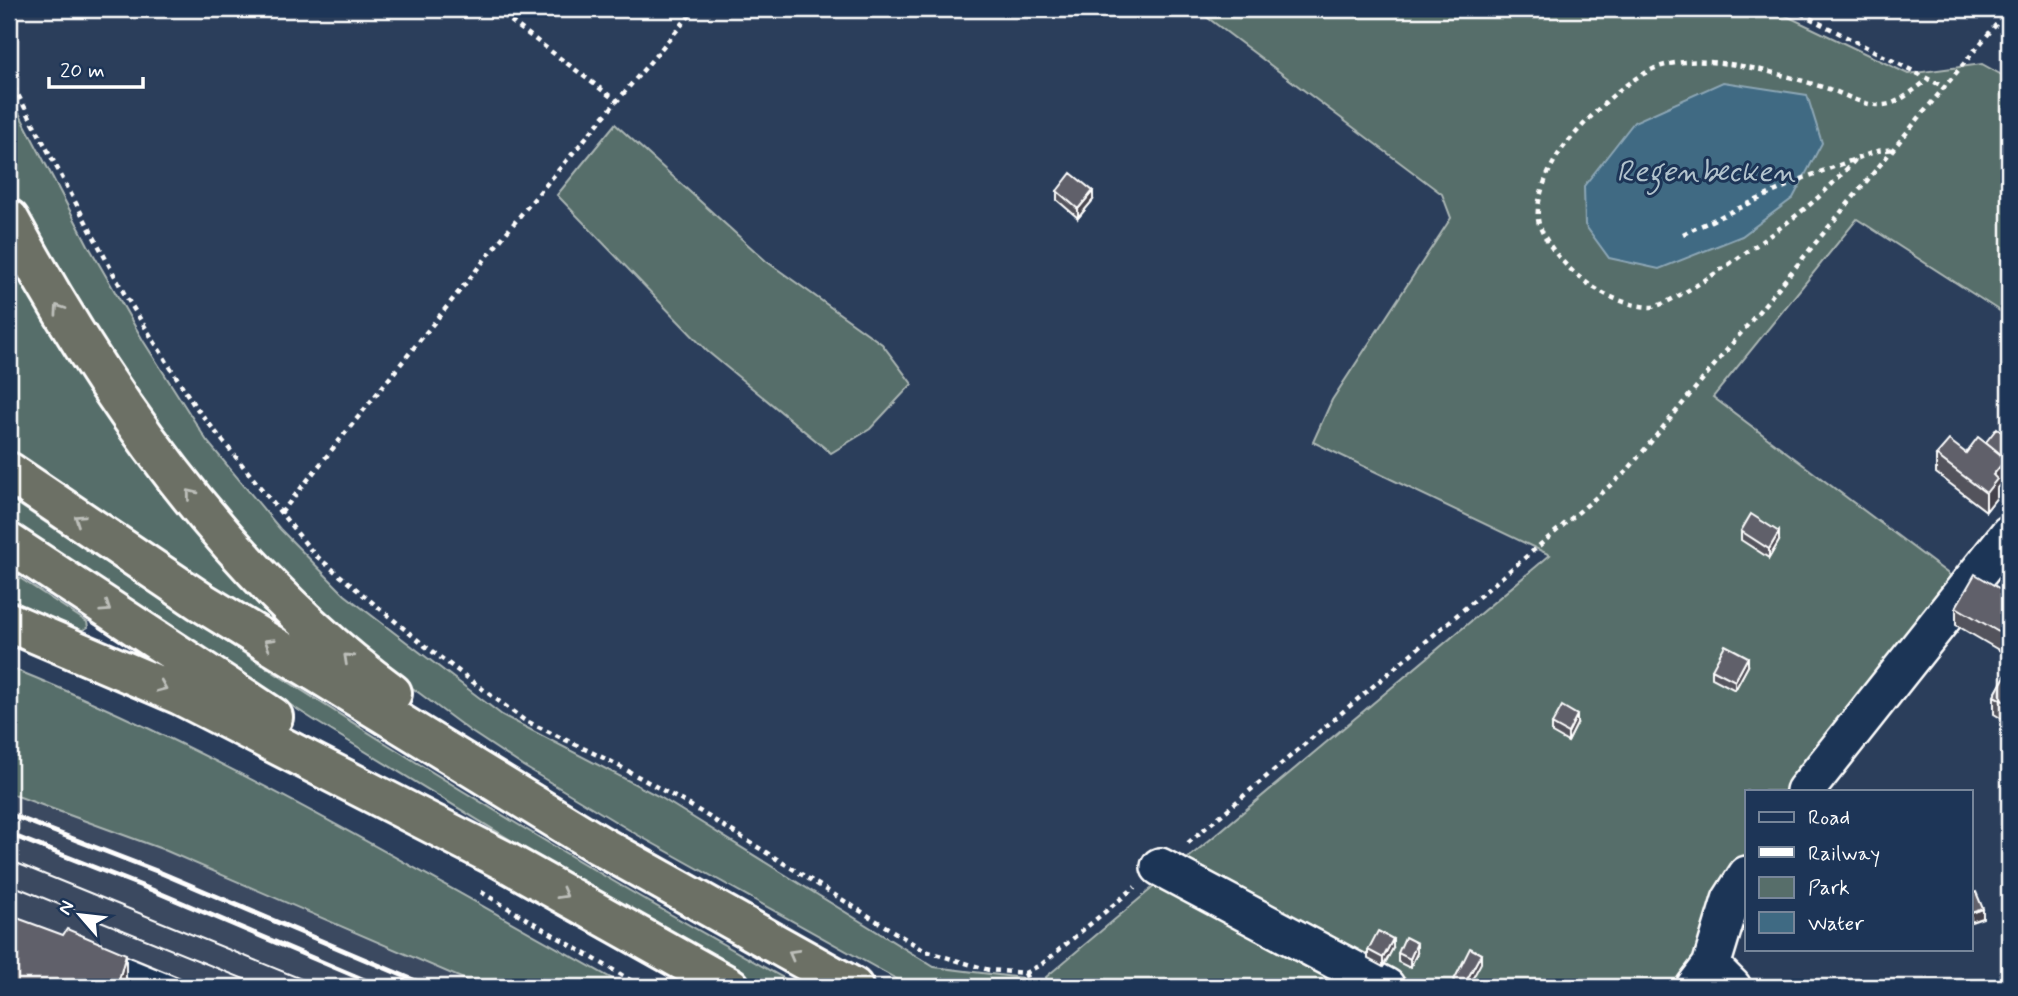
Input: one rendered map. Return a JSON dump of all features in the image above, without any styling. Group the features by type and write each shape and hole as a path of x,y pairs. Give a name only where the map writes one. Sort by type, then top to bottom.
{"highway":[{"path":"9,219 49,293 144,436 238,553 355,666 600,845"},
{"path":"9,472 200,601 600,845 853,987"},
{"path":"9,543 201,673 503,860"},
{"path":"9,622 180,695 503,860 730,987"}],"street":[{"path":"1806,790 2009,534"},
{"path":"1160,867 1386,987"},
{"path":"1713,980 1731,900 1745,878"}],"lane":[{"path":"83,949 174,987"}],"path":[{"path":"495,9 618,102"},
{"path":"281,513 488,253 695,9"},
{"path":"1792,9 1946,88"},
{"path":"9,78 125,295 194,405 314,554 425,646 524,720 610,761 694,807 925,951 989,970 1025,973 1042,964 1160,867 1626,472 2009,9"},
{"path":"1855,160 1813,203 1687,292 1653,307 1621,300 1590,285 1553,254 1538,223 1542,188 1556,155 1603,103 1654,69 1697,60 1771,74 1829,90 1874,107 1892,104 1928,79"},
{"path":"1683,234 1804,178 1877,151 1895,149"},
{"path":"1025,973 1031,987"}],"shaded area":[{"path":"9,793 162,849 482,987 9,987"}],"green space":[{"path":"1196,9 1772,9 1908,74 1982,64 2009,79 2009,317 1857,219 1713,397 1959,582 1798,790 1745,790 1745,862 1684,987 1049,987 1046,977 1550,555 1313,442 1332,400 1451,218 1442,194"},
{"path":"9,94 88,245 144,342 207,441 280,529 345,595 502,715 660,797 934,967 1022,978 1025,987 911,987 636,834 523,766 470,731 363,651 282,577 162,438 57,274 9,187"},
{"path":"615,124 766,261 882,344 912,384 870,429 831,453 707,351 557,195"},
{"path":"9,243 281,621 274,624 257,617 9,451"},
{"path":"9,498 399,751 598,872 800,987 766,987 555,867 317,722 9,524"},
{"path":"9,571 87,622 88,627 80,632 9,604"},
{"path":"9,667 89,701 245,777 399,859 627,987 482,987 162,849 9,793"}],"water":[{"name":"Regenbecken","path":"1723,82 1807,95 1822,143 1793,198 1742,236 1659,269 1609,258 1585,225 1584,186 1634,122"}],"building":[{"path":"1071,173 1093,191 1078,209 1057,191"},
{"path":"1997,428 2009,438 2009,461 1986,442"},
{"path":"1978,437 2006,459 1993,475 1997,479 1986,493 1936,455 1949,440 1966,453"},
{"path":"1751,514 1779,532 1769,549 1741,531"},
{"path":"1975,574 2009,594 2009,638 1956,607"},
{"path":"1725,645 1748,657 1735,681 1712,669"},
{"path":"2009,669 2009,704 1994,696"},
{"path":"1562,706 1577,715 1568,733 1552,724"},
{"path":"1976,892 1983,909 1972,913 1972,894"},
{"path":"9,915 63,935 67,929 126,954 117,987 9,987"},
{"path":"1378,931 1393,939 1383,958 1368,950"},
{"path":"1405,937 1417,943 1410,959 1398,953"},
{"path":"1470,948 1481,954 1463,987 1451,986"}],"tram line":[{"path":"9,860 321,987"},
{"path":"9,884 264,987"}],"railway":[{"path":"9,814 159,872 430,987"},
{"path":"9,834 152,890 381,987"}]}
